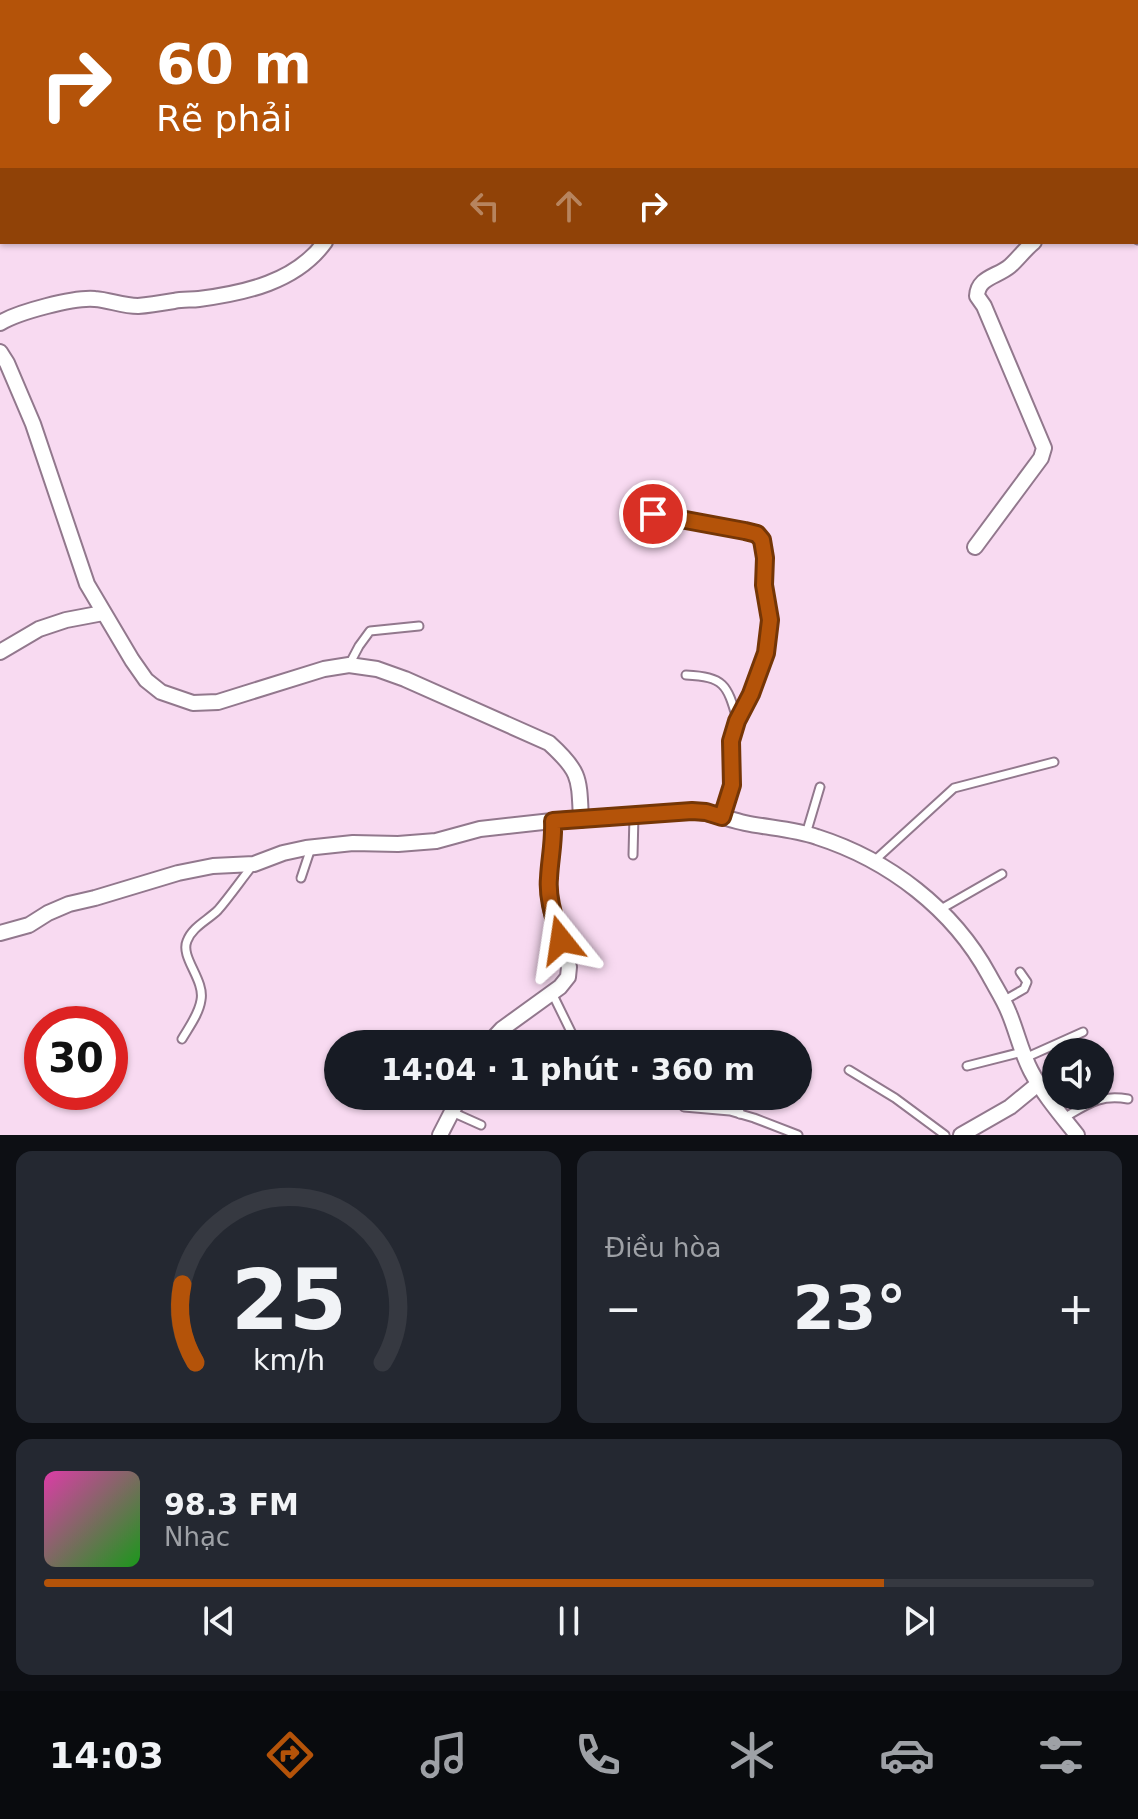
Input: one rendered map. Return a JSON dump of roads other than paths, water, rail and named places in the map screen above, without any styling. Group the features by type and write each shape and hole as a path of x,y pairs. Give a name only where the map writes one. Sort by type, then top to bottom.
{"street":[{"path":"0,323 13,316 80,299 133,306 155,305 247,290 301,267 323,244"},
{"path":"975,547 1041,458 1044,448 977,296 979,286 1011,265 1032,244"},
{"path":"0,352 33,424 87,584 146,680 161,692 193,703 218,702 324,669 349,665 377,669 549,743 567,760 580,781 581,820"},
{"path":"653,514 745,531 757,534 762,540 764,585 770,620 766,653 731,741 732,785 722,817"},
{"path":"0,652 39,629 103,613"},
{"path":"0,934 29,925 69,904 178,873 213,866 254,864 283,853 311,848 353,843 436,841 480,829 553,821 706,812 806,834 849,849 874,861 941,909 977,953 1003,1001 1038,1084 1077,1135"},
{"path":"501,1030 560,987 568,977 569,967 549,898 553,821"},
{"path":"961,1135 1010,1107 1038,1084"},
{"path":"440,1135 452,1112"}],"lane":[{"path":"349,665 370,631 419,626"},
{"path":"686,675 709,676 723,685 730,694 737,721"},
{"path":"874,861 954,788 1054,762"},
{"path":"806,834 820,787"},
{"path":"633,855 634,815"},
{"path":"301,878 311,848"},
{"path":"182,1039 201,999 201,986 186,943 254,864"},
{"path":"941,909 1002,874"},
{"path":"1003,1001 1026,986 1027,982 1020,972"},
{"path":"552,993 570,1030"},
{"path":"967,1066 1024,1055 1083,1032"},
{"path":"849,1070 895,1098 945,1135"},
{"path":"1064,1118 1102,1097 1128,1099"},
{"path":"718,1110 740,1114 798,1135"},
{"path":"740,1110 740,1114"},
{"path":"452,1112 481,1125"}]}
